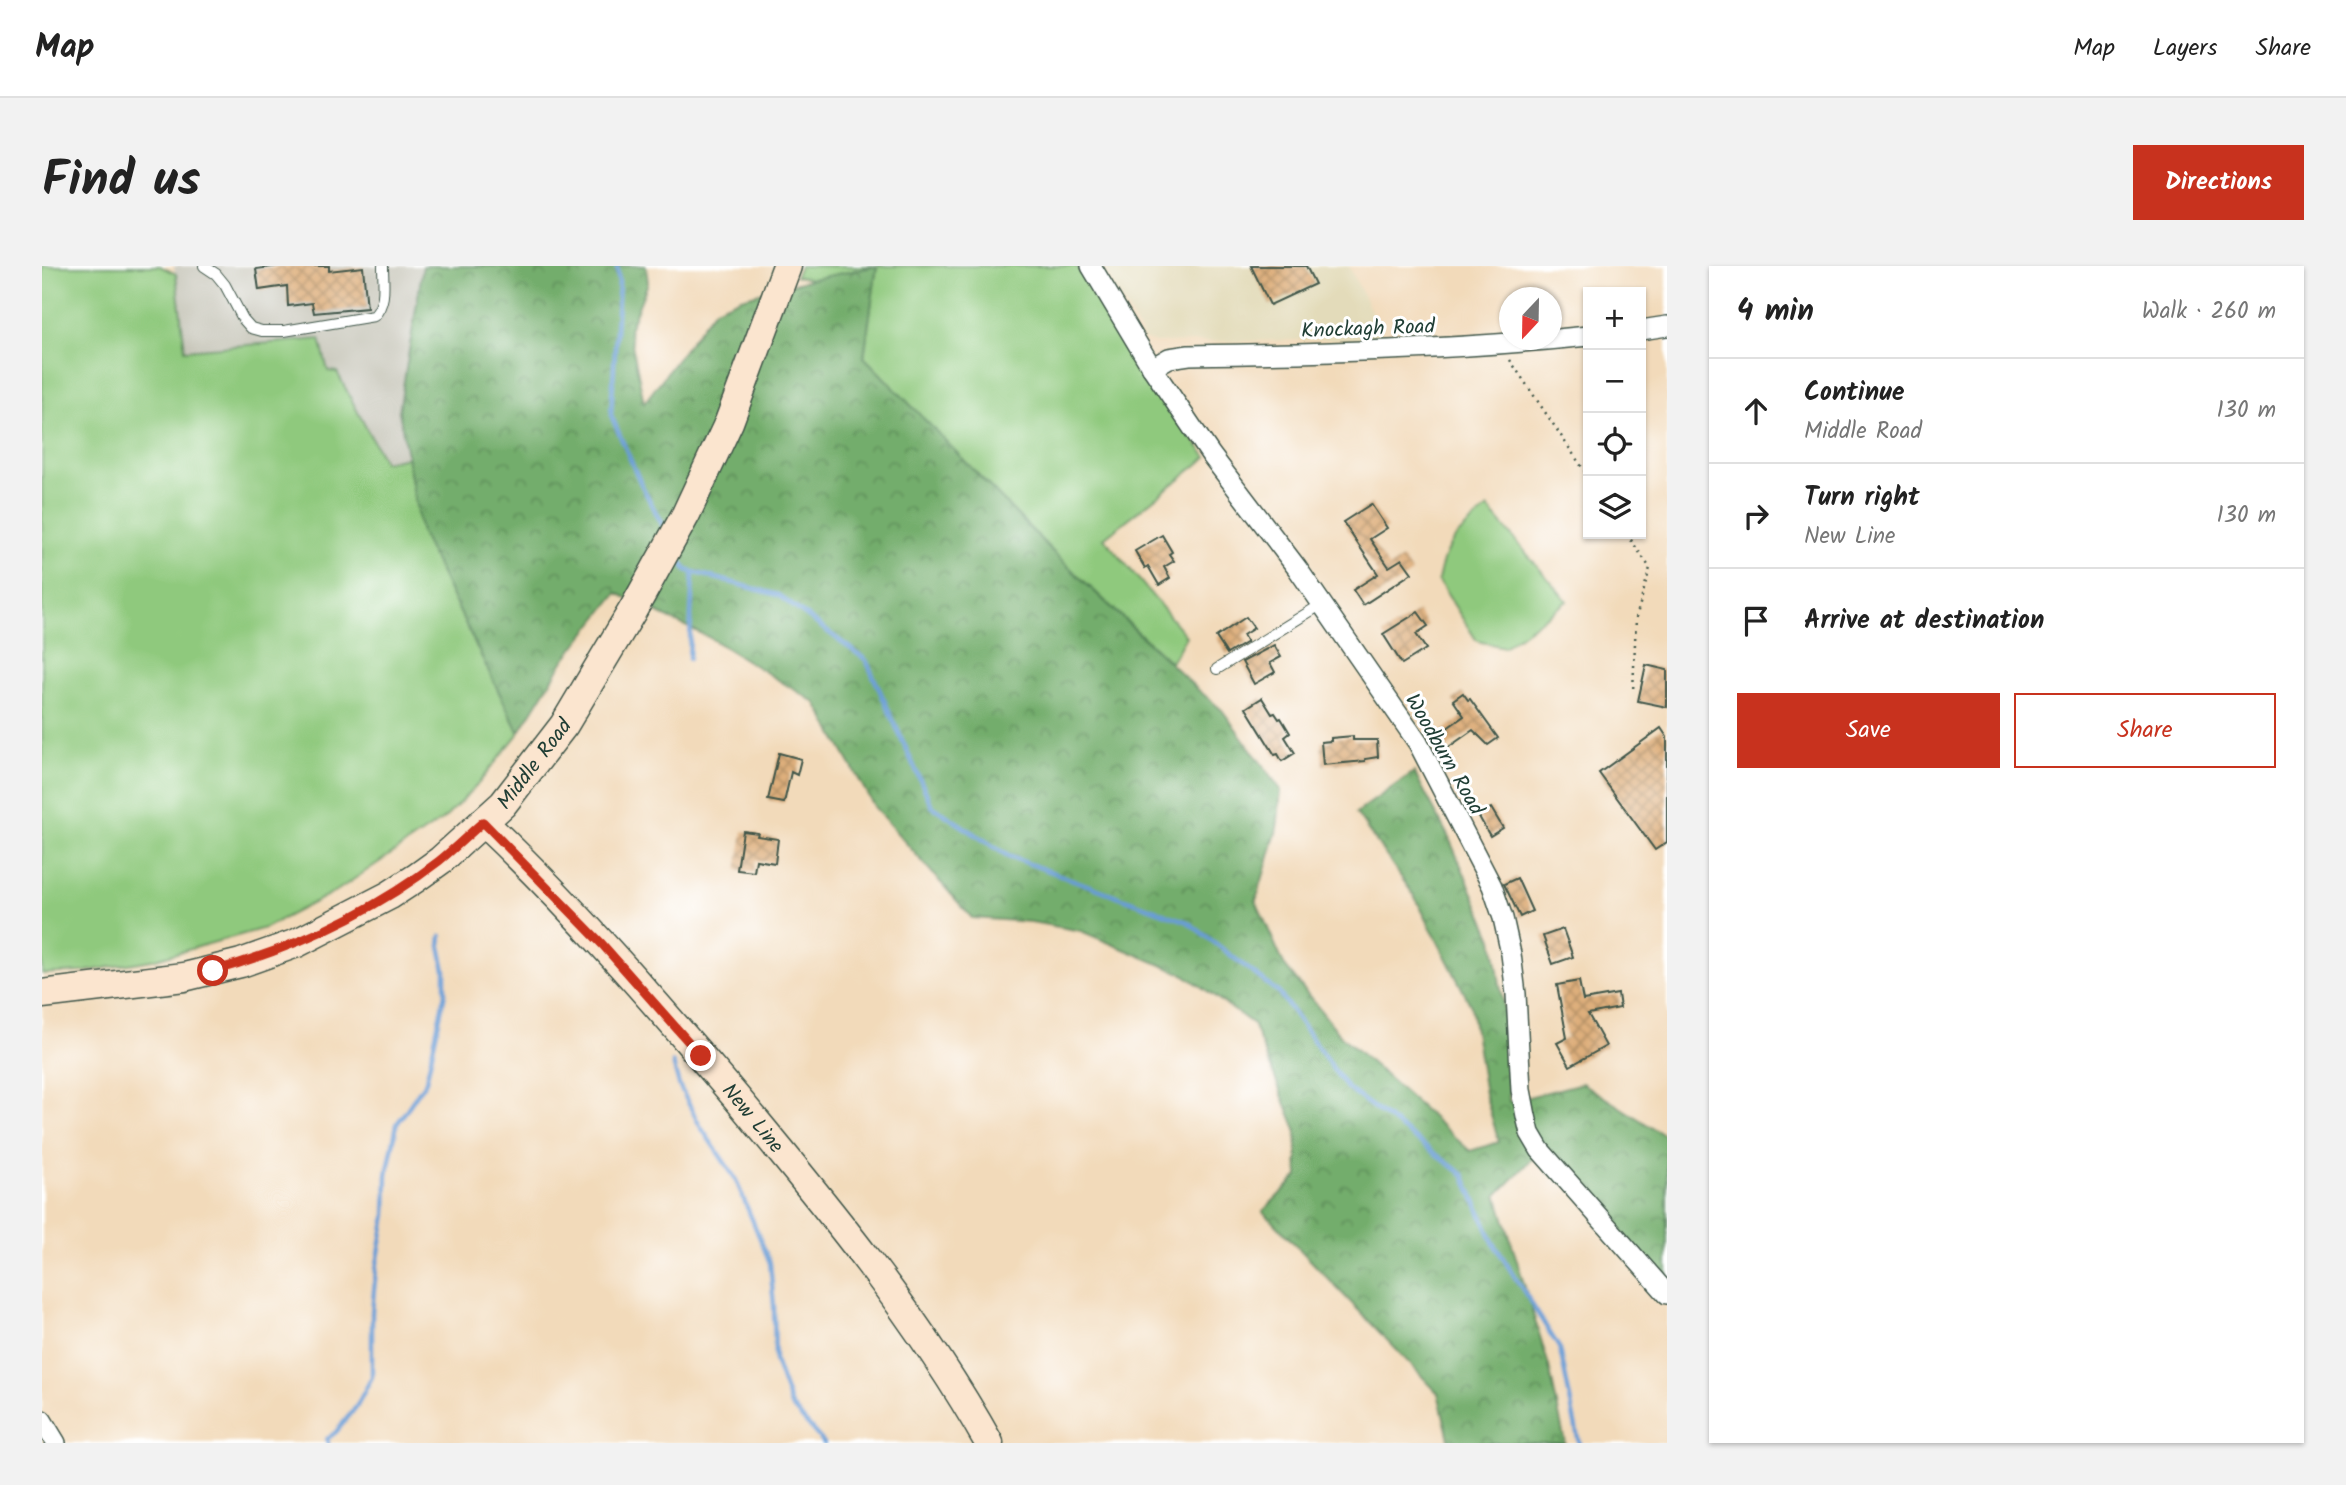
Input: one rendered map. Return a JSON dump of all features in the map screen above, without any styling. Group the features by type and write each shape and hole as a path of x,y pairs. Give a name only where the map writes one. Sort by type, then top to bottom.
{"main road":[{"name":"Middle Road","path":"42,994 164,980 213,971 270,954 323,931 390,895 441,860 483,822 520,783 564,725 685,514 729,422 787,266"},
{"name":"New Line","path":"483,822 602,944 795,1168 906,1313 969,1407 989,1443"}],"street":[{"name":"Woodburn Road","path":"1091,266 1152,368 1210,455 1297,568 1418,743 1492,886 1500,908 1511,954 1521,1090 1530,1133 1540,1150 1667,1294"},
{"path":"1646,329 1667,326"},
{"name":"Knockagh Road","path":"1562,339 1583,337"},
{"name":"Knockagh Road","path":"1152,368 1170,358 1189,355 1370,352 1499,345"},
{"path":"42,1420 55,1443"}],"lane":[{"path":"204,266 216,274 251,328 271,332 374,316 381,309 384,299 383,266"},
{"path":"1217,669 1322,604"}],"path":[{"path":"1503,350 1583,469"},
{"path":"1630,539 1650,568 1636,618 1633,692"}],"shaded area":[{"path":"174,266 423,266 399,411 407,457 384,462 337,372 328,372 320,339 185,350"},
{"path":"1103,266 1349,266 1384,338 1155,343 1144,339"}],"green space":[{"path":"42,266 160,266 176,274 185,350 320,339 328,371 337,372 384,462 407,457 421,533 519,733 478,784 446,817 338,890 265,928 152,960 82,972 42,974"},
{"path":"423,266 646,266 648,283 629,329 644,403 715,309 741,298 812,279 877,266 864,357 1051,550 1222,710 1281,790 1277,829 1256,901 1284,965 1341,1036 1470,1151 1499,1142 1485,1094 1471,1006 1415,897 1356,813 1414,772 1448,836 1493,939 1508,1036 1509,1102 1582,1083 1667,1137 1667,1283 1545,1146 1497,1195 1549,1366 1565,1443 1450,1443 1438,1393 1263,1211 1298,1176 1296,1129 1253,1024 1185,975 1081,931 1031,922 972,918 875,808 816,703 708,637 617,593 564,660 519,733 421,533 399,411"},
{"path":"800,266 873,266 812,279 795,276"},
{"path":"877,266 1077,266 1140,373 1207,457 1104,538 1186,636 1171,663 1051,550 864,357"},
{"path":"1488,508 1567,601 1504,647 1477,641 1438,580 1449,546"}],"building":[{"path":"329,266 329,271 363,267 367,308 314,313 312,303 288,306 287,286 259,290 256,269"},
{"path":"1251,266 1306,266 1315,284 1270,305"},
{"path":"1371,504 1387,528 1370,539 1389,567 1402,559 1412,573 1363,605 1353,590 1378,574 1343,522"},
{"path":"1162,535 1174,561 1164,567 1170,578 1159,585 1135,551"},
{"path":"1418,612 1428,626 1416,634 1426,649 1402,664 1383,634"},
{"path":"1246,617 1254,628 1243,635 1247,642 1227,654 1216,637"},
{"path":"1274,645 1281,657 1270,663 1275,672 1254,684 1242,662"},
{"path":"1646,665 1667,670 1667,707 1638,701"},
{"path":"1463,693 1498,738 1488,745 1473,730 1443,751 1433,738 1464,716 1453,700"},
{"path":"1262,698 1272,714 1275,713 1281,718 1290,733 1285,737 1295,753 1282,761 1278,754 1275,755 1246,708"},
{"path":"1661,728 1667,737 1667,842 1655,850 1599,773"},
{"path":"1353,736 1353,740 1377,740 1378,757 1323,765 1321,742"},
{"path":"779,753 801,759 797,775 791,772 784,803 768,800"},
{"path":"1491,808 1503,828 1490,836 1478,815"},
{"path":"743,831 778,839 775,863 756,860 754,872 737,870"},
{"path":"1517,878 1532,911 1520,917 1504,884"},
{"path":"1563,929 1573,957 1553,964 1543,936"},
{"path":"1579,981 1583,1000 1618,994 1620,1008 1588,1014 1606,1046 1570,1066 1557,1043 1567,1038 1557,985"}],"waterway":[{"path":"617,266 619,283 611,415 641,484 665,530"},
{"path":"677,554 686,570 778,595 866,660 932,806 1008,856 1188,922 1279,993 1347,1088 1464,1175 1493,1242 1560,1349 1579,1443"},
{"path":"689,659 693,572"},
{"path":"328,1443 327,1439 356,1407 372,1377 372,1312 376,1269 386,1215 387,1175 397,1124 426,1081 445,993 441,936"},
{"path":"673,1063 679,1085 700,1126 735,1178 770,1263 775,1361 791,1406 824,1443"}],"route":[{"path":"213,971 298,943 390,895 441,860 483,822 602,944 701,1056"}]}
